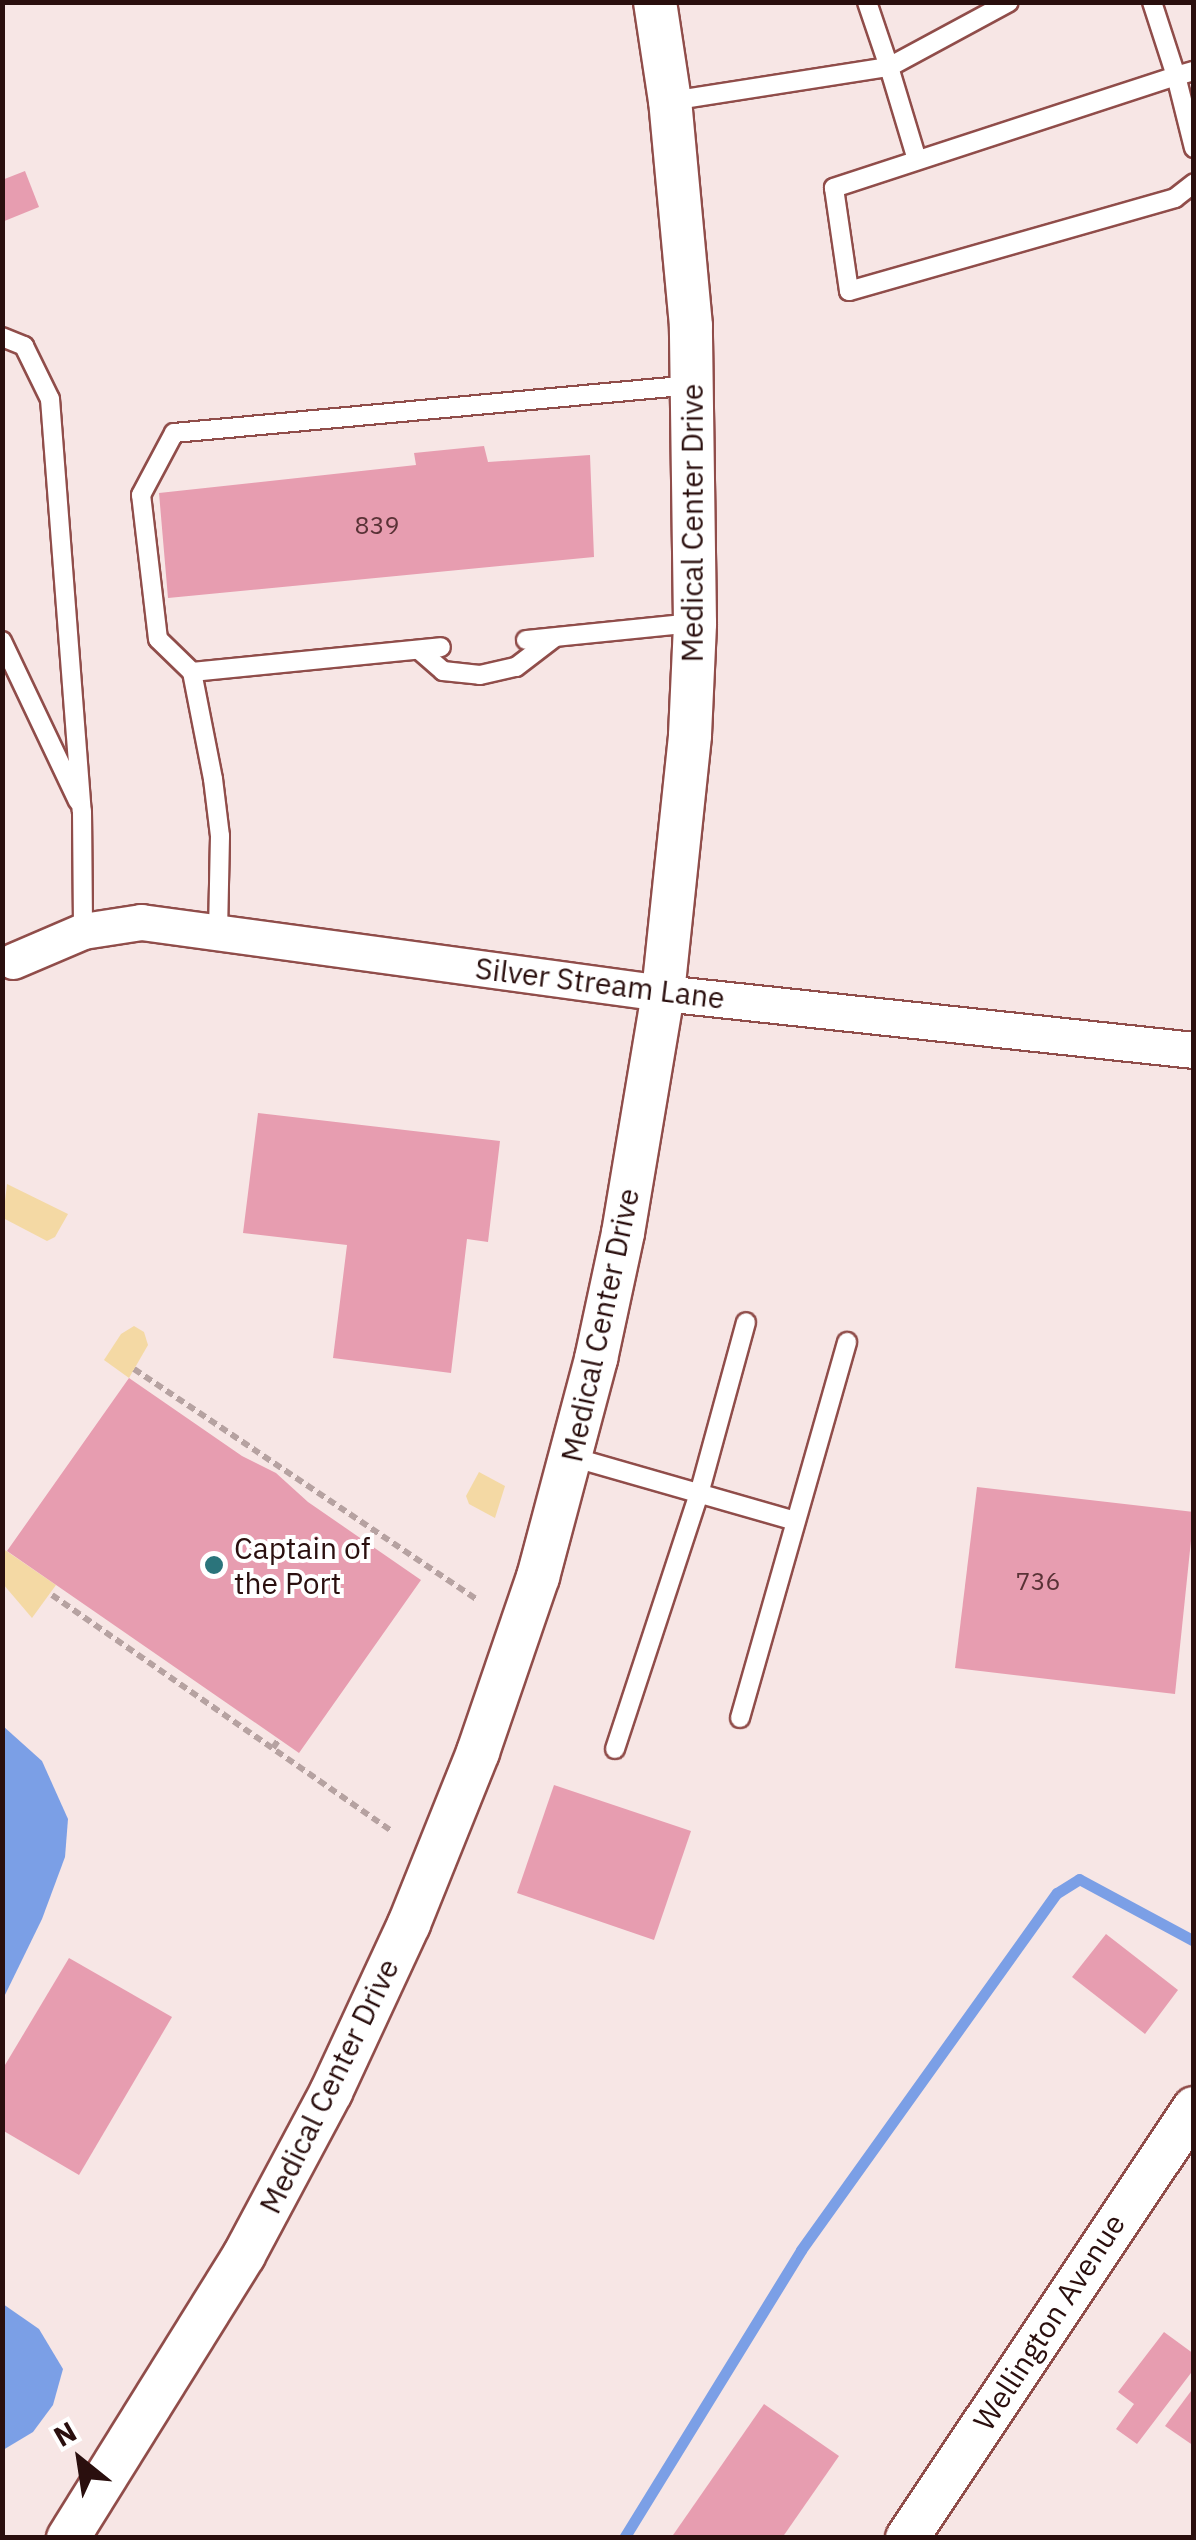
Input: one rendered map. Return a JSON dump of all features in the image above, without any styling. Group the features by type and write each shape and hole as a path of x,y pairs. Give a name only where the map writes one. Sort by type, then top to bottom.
{"street":[{"name":"Medical Center Drive","path":"68,2538 244,2256 331,2092 409,1924 478,1752 538,1577 572,1457 622,1233 663,993 688,753 695,623 693,385 670,101 655,2"},
{"name":"Silver Stream Lane","path":"13,961 83,931 141,922 663,993 1194,1050"},
{"name":"Wellington Avenue","path":"907,2538 1194,2108"}],"lane":[{"path":"866,2 917,160"},
{"path":"670,101 890,67 1010,2"},
{"path":"1152,2 1184,74 1194,148"},
{"path":"1184,74 834,188 848,291 1175,198 1194,183"},
{"path":"2,337 24,346 50,398 82,811 83,931"},
{"path":"218,932 220,836 192,672 158,639 141,495 174,432 693,385"},
{"path":"526,640 695,623"},
{"path":"419,650 443,671 480,675 516,668 556,637"},
{"path":"2,641 82,811"},
{"path":"192,672 440,647"},
{"path":"614,1749 699,1494 746,1322"},
{"path":"740,1718 846,1342"},
{"path":"572,1457 795,1521"}],"path":[{"path":"134,1369 478,1600"},
{"path":"52,1596 390,1830"},
{"path":"273,1748 279,1739"}],"shaded area":[{"path":"7,1184 68,1214 55,1237 47,1241 3,1218"},
{"path":"134,1326 144,1332 148,1345 129,1378 104,1360 121,1334"},
{"path":"479,1472 505,1486 495,1518 469,1504 466,1496"},
{"path":"2,1548 56,1585 32,1618 3,1584"}],"water":[{"path":"3,1726 42,1761 68,1819 65,1857 42,1919 3,1999"},
{"path":"3,2304 39,2329 63,2369 53,2405 33,2432 3,2450"}],"building":[{"path":"25,171 39,207 2,222 2,180"},
{"path":"484,446 488,462 590,455 594,557 168,598 159,493 416,465 414,453"},
{"path":"258,1113 500,1141 488,1242 467,1239 451,1373 333,1358 347,1245 243,1233"},
{"name":"Captain of the Port","path":"129,1378 242,1456 276,1473 308,1502 421,1580 299,1753 7,1551"},
{"path":"977,1487 1194,1512 1175,1694 955,1668"},
{"path":"554,1785 691,1831 654,1940 517,1893"},
{"path":"1106,1934 1178,1990 1145,2034 1072,1977"},
{"path":"69,1958 172,2017 79,2175 2,2130 2,2070"},
{"path":"1164,2332 1194,2354 1194,2369 1137,2444 1116,2429 1134,2404 1118,2392"},
{"path":"1194,2387 1194,2446 1165,2426"},
{"path":"764,2404 839,2456 782,2538 671,2538"}],"waterway":[{"path":"624,2538 801,2250 1057,1893 1079,1879 1194,1941"}],"place":[{"name":"Captain of the Port","path":"214,1565"}]}
